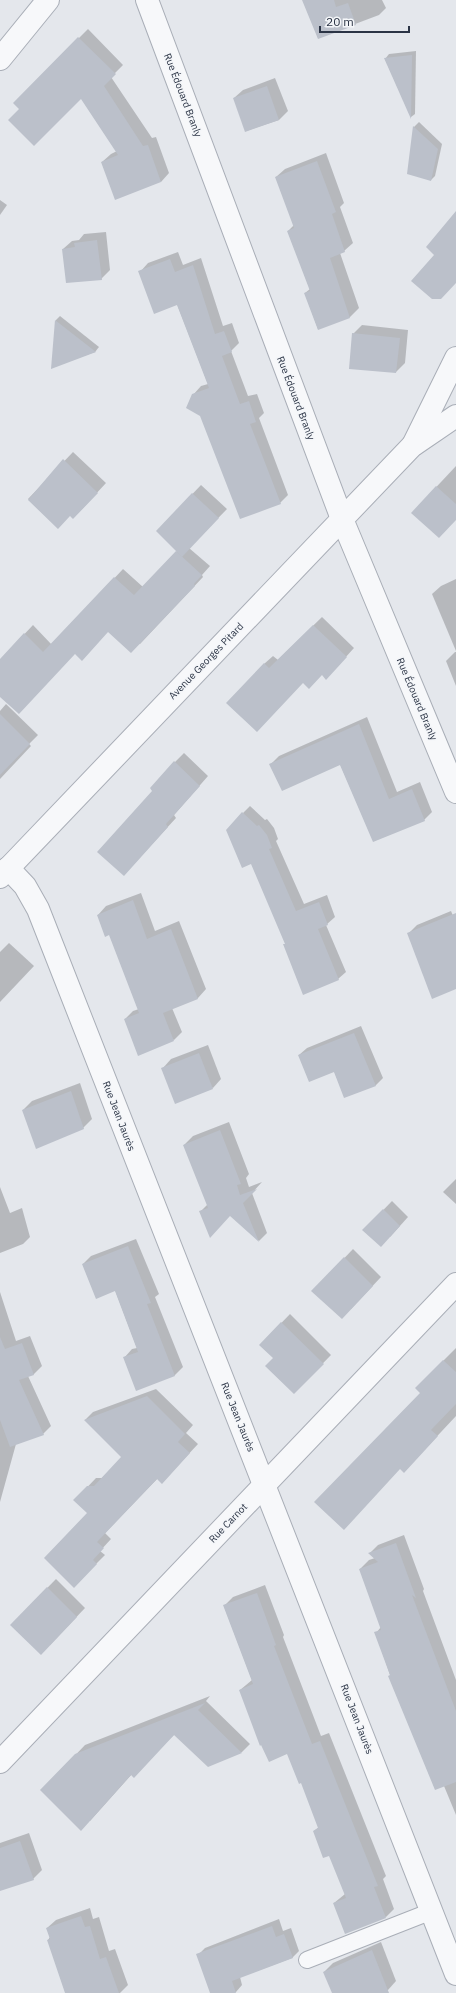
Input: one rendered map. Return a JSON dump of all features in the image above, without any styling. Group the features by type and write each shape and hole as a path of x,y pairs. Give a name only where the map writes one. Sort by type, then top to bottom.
{"street":[{"path":"0,59 48,0"},
{"name":"Rue Édouard Branly","path":"147,0 342,519 456,792"},
{"name":"Avenue Georges Pitard","path":"412,446 456,358"},
{"name":"Avenue Georges Pitard","path":"4,872 412,446 456,416"},
{"name":"Rue Jean Jaurès","path":"4,872 25,886 38,910 456,1974"},
{"name":"Rue Carnot","path":"0,1762 456,1284"}],"lane":[{"path":"307,1960 432,1911"}],"building":[{"path":"302,0 334,0 336,7 348,3 356,25 318,39"},
{"path":"78,37 116,74 104,86 143,146 148,145 161,182 115,200 101,162 118,155 81,99 34,146 8,120 19,109 13,103"},
{"path":"412,55 411,119 384,58"},
{"path":"267,86 279,120 245,132 233,98"},
{"path":"413,126 438,149 431,181 407,174"},
{"path":"317,161 336,212 332,214 345,252 330,258 350,318 318,330 304,293 310,291 287,231 294,228 275,177"},
{"path":"456,211 456,283 441,299 432,299 411,281 434,255 426,247"},
{"path":"97,240 102,280 66,283 62,249 75,247 74,243"},
{"path":"170,259 175,272 193,265 215,334 224,331 232,352 222,356 240,404 249,401 256,422 250,424 281,504 240,519 200,416 186,408 192,394 209,388 177,305 154,314 138,271"},
{"path":"55,320 96,352 51,369"},
{"path":"352,333 400,338 396,373 349,369"},
{"path":"63,459 98,493 73,519 70,516 58,529 28,500"},
{"path":"436,486 456,504 456,520 439,538 411,513"},
{"path":"192,493 219,518 182,557 156,531"},
{"path":"176,551 202,575 194,584 195,586 131,653 108,632 82,661 75,654 19,714 0,697 0,659 24,633 43,652 114,577 134,595"},
{"path":"313,625 347,657 326,680 322,675 309,689 303,683 257,732 226,703 264,663 269,668"},
{"path":"0,714 30,744 0,775"},
{"path":"359,724 389,799 412,789 425,821 373,842 340,765 282,791 269,764"},
{"path":"174,761 200,786 166,824 168,827 124,876 97,852 152,791 150,788"},
{"path":"242,812 257,826 259,825 267,835 272,848 269,849 296,911 319,902 328,925 318,929 339,980 303,995 283,944 285,944 251,864 242,868 226,830"},
{"path":"133,900 147,939 171,929 198,999 163,1013 174,1041 138,1056 124,1019 139,1013 109,935 105,937 97,915"},
{"path":"456,913 456,989 432,999 407,933"},
{"path":"354,1033 376,1086 344,1098 334,1072 309,1082 298,1055"},
{"path":"199,1053 213,1089 175,1104 161,1068"},
{"path":"71,1091 84,1129 36,1149 22,1110"},
{"path":"220,1130 241,1184 237,1185 240,1195 257,1189 243,1203 259,1242 230,1216 210,1238 199,1211 208,1208 183,1145"},
{"path":"383,1209 400,1226 381,1247 362,1230"},
{"path":"128,1246 151,1303 147,1304 175,1376 136,1391 123,1357 138,1352 115,1291 96,1299 82,1264"},
{"path":"344,1257 373,1286 342,1319 311,1291"},
{"path":"281,1322 324,1364 294,1394 265,1366 273,1358 259,1345"},
{"path":"0,1337 5,1349 22,1343 34,1375 19,1380 44,1435 10,1447 0,1420"},
{"path":"443,1360 456,1372 456,1404 431,1430 438,1436 404,1473 400,1469 344,1530 314,1502 420,1393 415,1388"},
{"path":"147,1396 185,1434 178,1442 190,1453 162,1484 157,1479 97,1542 104,1548 93,1560 97,1564 74,1588 44,1558 87,1513 73,1500 87,1486 94,1486 121,1457 84,1420"},
{"path":"396,1543 416,1598 412,1595 456,1711 456,1782 435,1790 388,1676 390,1675 374,1632 381,1630 359,1569 378,1562 368,1553"},
{"path":"47,1587 77,1617 41,1655 10,1625"},
{"path":"257,1593 276,1645 274,1646 312,1744 320,1741 378,1886 374,1887 386,1918 345,1934 333,1903 346,1898 329,1856 323,1858 313,1831 318,1828 301,1783 299,1784 287,1754 269,1762 261,1745 260,1746 239,1690 253,1684 223,1605"},
{"path":"205,1703 198,1710 242,1753 208,1767 174,1735 134,1778 131,1775 81,1831 40,1790 75,1754"},
{"path":"20,1841 34,1880 0,1891 0,1848"},
{"path":"81,1916 85,1927 90,1926 100,1959 106,1957 119,1993 65,1993 47,1940 50,1939 46,1928"},
{"path":"272,1926 276,1937 284,1934 293,1958 232,1981 236,1993 210,1993 196,1954"},
{"path":"372,1950 389,1993 332,1993 323,1972"}]}
